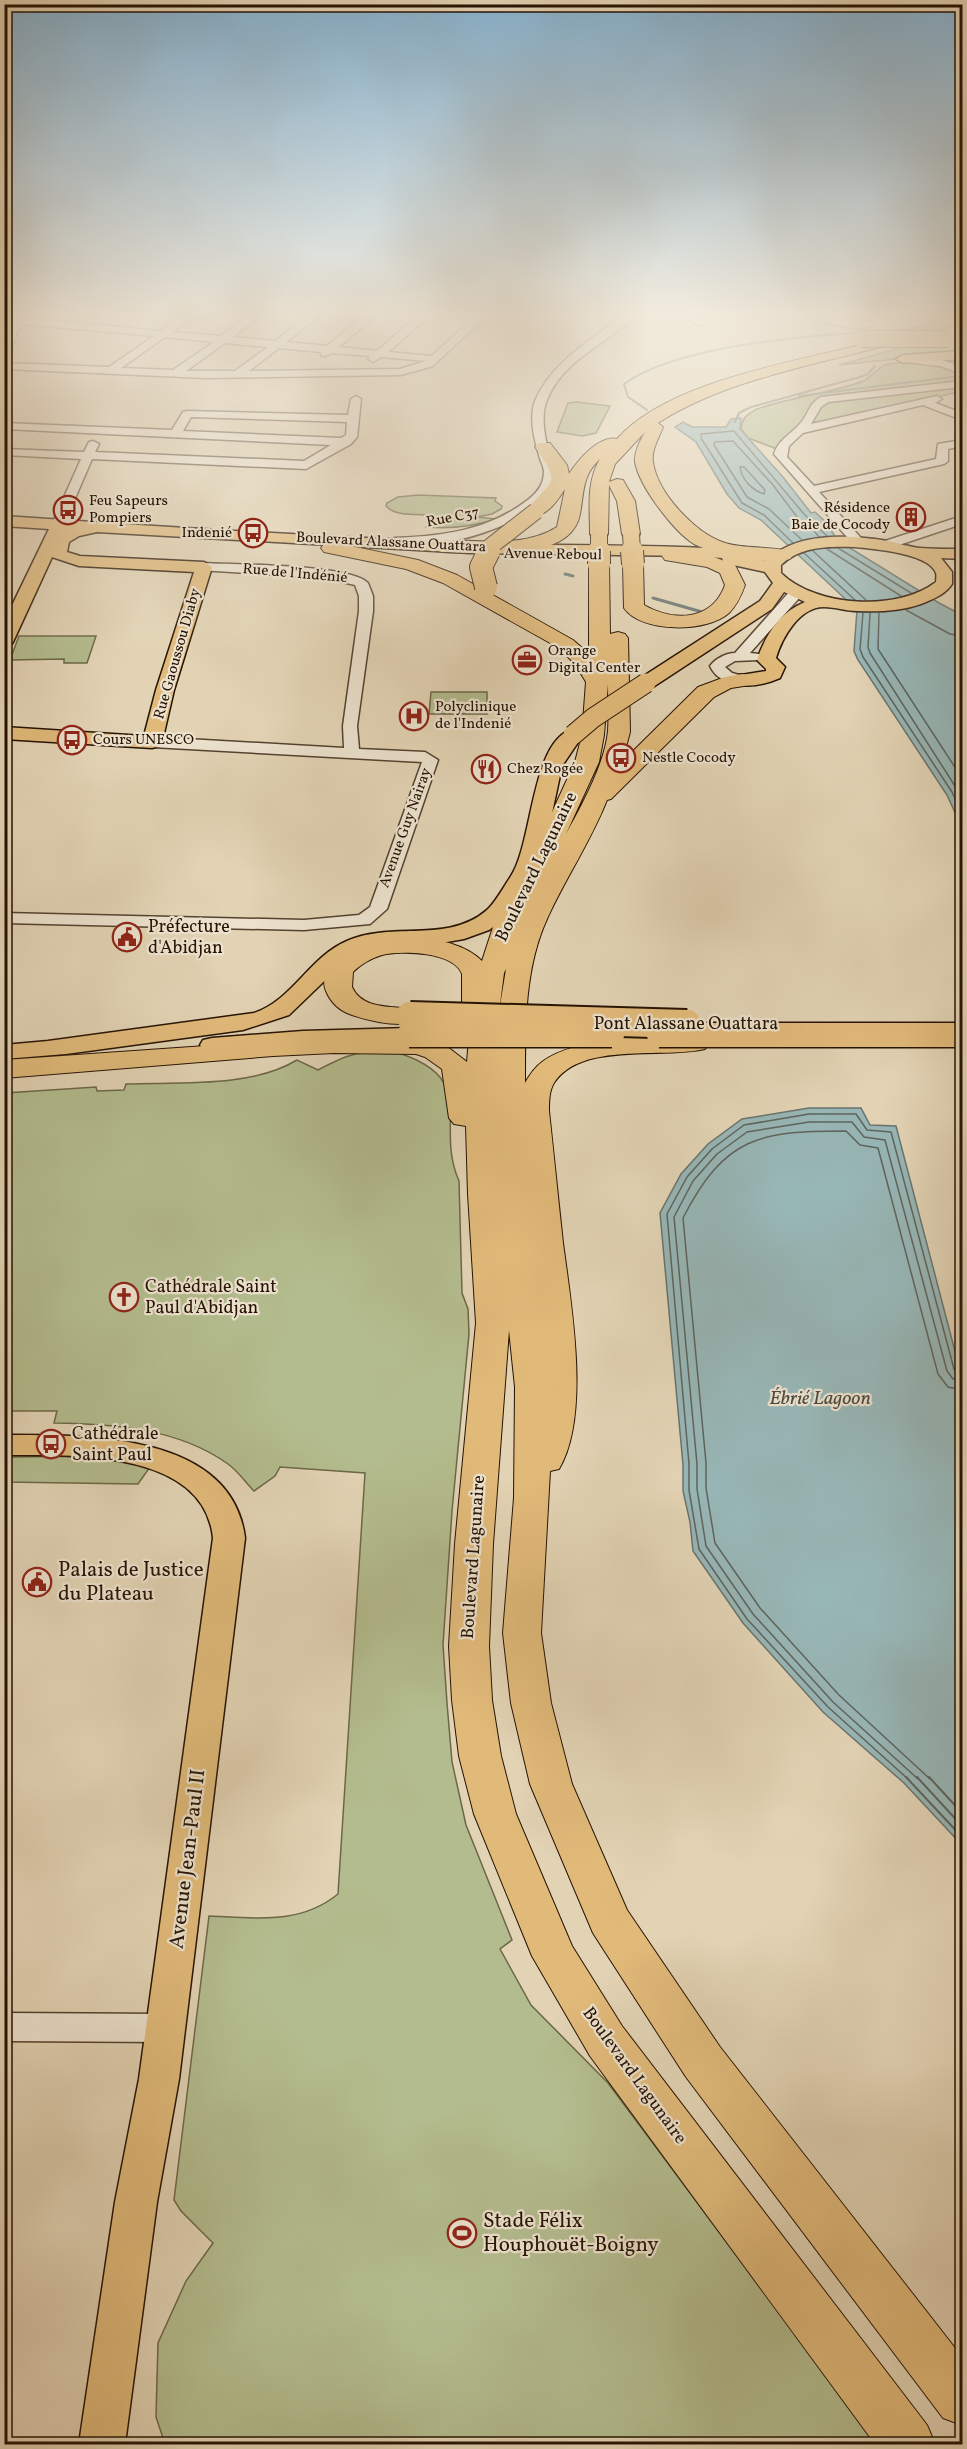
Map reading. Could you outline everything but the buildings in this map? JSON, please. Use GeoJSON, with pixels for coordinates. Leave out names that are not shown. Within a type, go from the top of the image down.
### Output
{"type":"FeatureCollection","features":[{"type":"Feature","properties":{"kind":"highway"},"geometry":{"type":"LineString","coordinates":[[442,546],[513,545],[558,535],[568,525],[579,473],[596,454],[638,427]]}},
{"type":"Feature","properties":{"kind":"highway"},"geometry":{"type":"LineString","coordinates":[[656,428],[628,455],[619,474],[615,534],[616,564],[634,608],[652,619],[667,622],[697,620],[719,611],[730,599],[735,585],[728,569],[711,562],[672,556]]}},
{"type":"Feature","properties":{"kind":"highway"},"geometry":{"type":"LineString","coordinates":[[656,428],[645,449],[646,471],[656,492],[694,534],[704,541],[783,568]]}},
{"type":"Feature","properties":{"kind":"highway"},"geometry":{"type":"LineString","coordinates":[[616,564],[615,534],[603,473],[613,453],[632,432]]}},
{"type":"Feature","properties":{"kind":"highway"},"geometry":{"type":"LineString","coordinates":[[544,447],[574,456],[596,454]]}},
{"type":"Feature","properties":{"kind":"highway"},"geometry":{"type":"LineString","coordinates":[[515,616],[492,597],[486,587],[481,567],[491,546],[552,496],[561,479],[558,462],[544,447]]}},
{"type":"Feature","properties":{"kind":"highway"},"geometry":{"type":"LineString","coordinates":[[331,548],[392,559],[433,571],[566,644],[583,660],[596,681]]}},
{"type":"Feature","properties":{"kind":"highway","name":"Boulevard Lagunaire"},"geometry":{"type":"LineString","coordinates":[[616,564],[600,633],[593,735],[587,762],[544,856],[508,921],[491,973],[482,1037],[480,1084],[483,1194],[493,1323],[474,1544],[469,1646],[472,1700],[480,1756],[495,1814],[554,1956],[606,2042],[908,2445]]}},
{"type":"Feature","properties":{"kind":"highway","name":"Boulevard Lagunaire"},"geometry":{"type":"LineString","coordinates":[[616,564],[619,732],[614,753],[594,804],[533,921],[521,956],[511,1027],[509,1177],[532,1387],[532,1498],[522,1634],[531,1702],[551,1784],[609,1920],[703,2062],[963,2399]]}},
{"type":"Feature","properties":{"kind":"highway"},"geometry":{"type":"LineString","coordinates":[[594,804],[706,692],[725,683],[742,680]]}},
{"type":"Feature","properties":{"kind":"highway"},"geometry":{"type":"LineString","coordinates":[[519,898],[526,870]]}},
{"type":"Feature","properties":{"kind":"highway"},"geometry":{"type":"LineString","coordinates":[[482,1037],[476,1008],[474,970],[469,963],[453,954],[430,947],[395,946],[376,949],[357,956],[341,970],[337,984],[340,993],[353,1005],[409,1025],[687,1024]]}},
{"type":"Feature","properties":{"kind":"highway"},"geometry":{"type":"LineString","coordinates":[[532,1498],[551,1444],[558,1377],[555,1308],[534,1111],[537,1086],[545,1074],[581,1054],[611,1047],[963,1035]]}},
{"type":"Feature","properties":{"kind":"highway"},"geometry":{"type":"LineString","coordinates":[[4,1069],[334,1045],[417,1046],[435,1051],[454,1064],[458,1073],[469,1148],[483,1194]]}},
{"type":"Feature","properties":{"kind":"main road","name":"Boulevard Alassane Ouattara"},"geometry":{"type":"LineString","coordinates":[[4,521],[190,534],[442,546],[704,551],[783,568]]}},
{"type":"Feature","properties":{"kind":"main road"},"geometry":{"type":"LineString","coordinates":[[4,642],[58,524]]}},
{"type":"Feature","properties":{"kind":"main road"},"geometry":{"type":"LineString","coordinates":[[39,568],[64,557],[62,540],[75,532],[112,528]]}},
{"type":"Feature","properties":{"kind":"main road","name":"Avenue Reboul"},"geometry":{"type":"LineString","coordinates":[[190,534],[331,548],[425,553],[725,558],[783,568]]}},
{"type":"Feature","properties":{"kind":"main road"},"geometry":{"type":"LineString","coordinates":[[50,1048],[243,1023],[262,1018],[291,1002],[328,963],[357,945],[400,937],[444,936],[478,927],[498,912],[526,870],[539,828],[549,769],[555,755],[593,718],[766,605],[783,568],[811,545],[851,542],[886,545],[917,553],[962,554]]}},
{"type":"Feature","properties":{"kind":"main road"},"geometry":{"type":"LineString","coordinates":[[742,680],[761,679],[774,674],[776,667],[766,660],[773,640],[785,622],[801,609],[832,602],[889,605],[911,602],[932,594],[954,575],[917,553]]}},
{"type":"Feature","properties":{"kind":"main road","name":"Rue de l'Indénié"},"geometry":{"type":"LineString","coordinates":[[64,557],[204,567]]}},
{"type":"Feature","properties":{"kind":"main road","name":"Rue Gaoussou Diaby"},"geometry":{"type":"LineString","coordinates":[[152,742],[165,690],[204,567]]}},
{"type":"Feature","properties":{"kind":"main road"},"geometry":{"type":"LineString","coordinates":[[783,568],[832,602]]}},
{"type":"Feature","properties":{"kind":"main road","name":"Avenue Guy Nairay"},"geometry":{"type":"LineString","coordinates":[[6,733],[152,742]]}},
{"type":"Feature","properties":{"kind":"main road","name":"Pont Alassane Ouattara"},"geometry":{"type":"LineString","coordinates":[[687,1024],[963,1023]]}},
{"type":"Feature","properties":{"kind":"main road"},"geometry":{"type":"LineString","coordinates":[[4,1052],[301,1029],[409,1025]]}},
{"type":"Feature","properties":{"kind":"main road"},"geometry":{"type":"LineString","coordinates":[[4,1061],[303,1038],[409,1025]]}},
{"type":"Feature","properties":{"kind":"main road","name":"Pont Alassane Ouattara"},"geometry":{"type":"LineString","coordinates":[[409,1025],[963,1035]]}},
{"type":"Feature","properties":{"kind":"main road","name":"Avenue Jean-Paul II"},"geometry":{"type":"LineString","coordinates":[[4,1445],[102,1447],[172,1465],[195,1479],[218,1503],[226,1516],[229,1538],[159,2079],[136,2202],[102,2445]]}},
{"type":"Feature","properties":{"kind":"street"},"geometry":{"type":"LineString","coordinates":[[35,427],[347,442]]}},
{"type":"Feature","properties":{"kind":"street"},"geometry":{"type":"LineString","coordinates":[[177,434],[180,427]]}},
{"type":"Feature","properties":{"kind":"street"},"geometry":{"type":"LineString","coordinates":[[4,452],[304,465],[347,442],[354,427]]}},
{"type":"Feature","properties":{"kind":"street"},"geometry":{"type":"LineString","coordinates":[[539,427],[544,447]]}},
{"type":"Feature","properties":{"kind":"street"},"geometry":{"type":"LineString","coordinates":[[802,427],[782,445],[780,453],[851,542]]}},
{"type":"Feature","properties":{"kind":"street"},"geometry":{"type":"LineString","coordinates":[[800,430],[812,427]]}},
{"type":"Feature","properties":{"kind":"street"},"geometry":{"type":"LineString","coordinates":[[58,524],[100,430]]}},
{"type":"Feature","properties":{"kind":"street"},"geometry":{"type":"LineString","coordinates":[[811,489],[940,462],[942,447],[963,443]]}},
{"type":"Feature","properties":{"kind":"street","name":"Rue C37"},"geometry":{"type":"LineString","coordinates":[[382,543],[454,538],[490,528],[508,519],[547,488],[550,469],[544,456],[544,447]]}},
{"type":"Feature","properties":{"kind":"street"},"geometry":{"type":"LineString","coordinates":[[886,545],[963,520]]}},
{"type":"Feature","properties":{"kind":"street","name":"Rue de l'Indénié"},"geometry":{"type":"LineString","coordinates":[[204,567],[333,575],[361,583],[366,596],[366,611],[350,726],[352,752]]}},
{"type":"Feature","properties":{"kind":"street"},"geometry":{"type":"LineString","coordinates":[[740,656],[783,568]]}},
{"type":"Feature","properties":{"kind":"street"},"geometry":{"type":"LineString","coordinates":[[742,680],[725,676],[720,673],[717,666],[725,659],[740,656],[766,660]]}},
{"type":"Feature","properties":{"kind":"street","name":"Avenue Guy Nairay"},"geometry":{"type":"LineString","coordinates":[[4,918],[303,925],[364,920],[378,909],[430,760],[425,757],[352,752],[152,742]]}},
{"type":"Feature","properties":{"kind":"street"},"geometry":{"type":"LineString","coordinates":[[4,2027],[166,2028]]}},
{"type":"Feature","properties":{"kind":"green space"},"geometry":{"type":"Polygon","coordinates":[[[559,427],[599,427],[596,433],[582,436],[557,432],[559,427]]]}},
{"type":"Feature","properties":{"kind":"green space"},"geometry":{"type":"Polygon","coordinates":[[[812,427],[805,429],[782,451],[748,438],[741,429],[812,427]]]}},
{"type":"Feature","properties":{"kind":"green space"},"geometry":{"type":"Polygon","coordinates":[[[418,495],[496,498],[495,501],[502,506],[492,514],[477,517],[496,519],[470,526],[444,528],[426,527],[431,515],[395,512],[386,506],[398,497],[418,495]]]}},
{"type":"Feature","properties":{"kind":"green space"},"geometry":{"type":"Polygon","coordinates":[[[19,636],[96,636],[87,663],[64,663],[64,659],[10,660],[19,636]]]}},
{"type":"Feature","properties":{"kind":"green space"},"geometry":{"type":"Polygon","coordinates":[[[431,692],[487,692],[487,714],[429,714],[431,692]]]}},
{"type":"Feature","properties":{"kind":"green space"},"geometry":{"type":"Polygon","coordinates":[[[392,1051],[420,1062],[437,1074],[446,1088],[450,1104],[452,1160],[459,1181],[462,1293],[468,1309],[469,1334],[452,1511],[443,1645],[452,1762],[466,1825],[512,1940],[500,1949],[531,2005],[608,2083],[877,2444],[165,2444],[156,2417],[158,2343],[186,2281],[213,2243],[181,2211],[174,2200],[209,1916],[260,1918],[293,1915],[323,1904],[338,1894],[365,1473],[280,1467],[275,1476],[254,1491],[228,1464],[209,1452],[167,1435],[122,1427],[54,1423],[57,1411],[5,1411],[5,1093],[96,1087],[97,1091],[124,1090],[126,1084],[214,1082],[258,1075],[279,1069],[297,1060],[318,1070],[354,1055],[392,1051]]]}},
{"type":"Feature","properties":{"kind":"green space"},"geometry":{"type":"Polygon","coordinates":[[[5,1457],[96,1458],[150,1467],[138,1484],[5,1482],[5,1457]]]}},
{"type":"Feature","properties":{"kind":"water"},"geometry":{"type":"Polygon","coordinates":[[[675,427],[740,427],[811,513],[815,512],[827,523],[837,540],[962,615],[962,828],[947,795],[858,660],[854,651],[857,610],[761,520],[739,508],[727,494],[696,442],[675,427]]]}},
{"type":"Feature","properties":{"kind":"water","name":"Ébrié Lagoon"},"geometry":{"type":"Polygon","coordinates":[[[809,1108],[861,1108],[870,1125],[896,1126],[962,1378],[962,1845],[904,1783],[823,1712],[743,1623],[693,1551],[690,1522],[683,1491],[683,1465],[660,1213],[681,1174],[708,1144],[742,1119],[809,1108]]]}},
{"type":"Feature","properties":{"kind":"waterway"},"geometry":{"type":"LineString","coordinates":[[565,574],[573,576]]}},
{"type":"Feature","properties":{"kind":"waterway"},"geometry":{"type":"LineString","coordinates":[[653,598],[702,612]]}},
{"type":"Feature","properties":{"kind":"place","name":"Feu Sapeurs Pompiers"},"geometry":{"type":"Point","coordinates":[68,510]}},
{"type":"Feature","properties":{"kind":"place","name":"Résidence Baie de Cocody"},"geometry":{"type":"Point","coordinates":[911,517]}},
{"type":"Feature","properties":{"kind":"place","name":"Indenié"},"geometry":{"type":"Point","coordinates":[253,533]}},
{"type":"Feature","properties":{"kind":"place","name":"Orange Digital Center"},"geometry":{"type":"Point","coordinates":[527,660]}},
{"type":"Feature","properties":{"kind":"place","name":"Polyclinique de l'Indenié"},"geometry":{"type":"Point","coordinates":[414,716]}},
{"type":"Feature","properties":{"kind":"place","name":"Cours UNESCO"},"geometry":{"type":"Point","coordinates":[72,740]}},
{"type":"Feature","properties":{"kind":"place","name":"Nestle Cocody"},"geometry":{"type":"Point","coordinates":[621,758]}},
{"type":"Feature","properties":{"kind":"place","name":"Chez Rogée"},"geometry":{"type":"Point","coordinates":[486,769]}},
{"type":"Feature","properties":{"kind":"place","name":"Préfecture d'Abidjan"},"geometry":{"type":"Point","coordinates":[127,937]}},
{"type":"Feature","properties":{"kind":"place","name":"Cathédrale Saint Paul d'Abidjan"},"geometry":{"type":"Point","coordinates":[124,1297]}},
{"type":"Feature","properties":{"kind":"place","name":"Cathédrale Saint Paul"},"geometry":{"type":"Point","coordinates":[51,1444]}},
{"type":"Feature","properties":{"kind":"place","name":"Palais de Justice du Plateau"},"geometry":{"type":"Point","coordinates":[37,1582]}},
{"type":"Feature","properties":{"kind":"place","name":"Stade Félix Houphouët-Boigny"},"geometry":{"type":"Point","coordinates":[462,2233]}}]}
